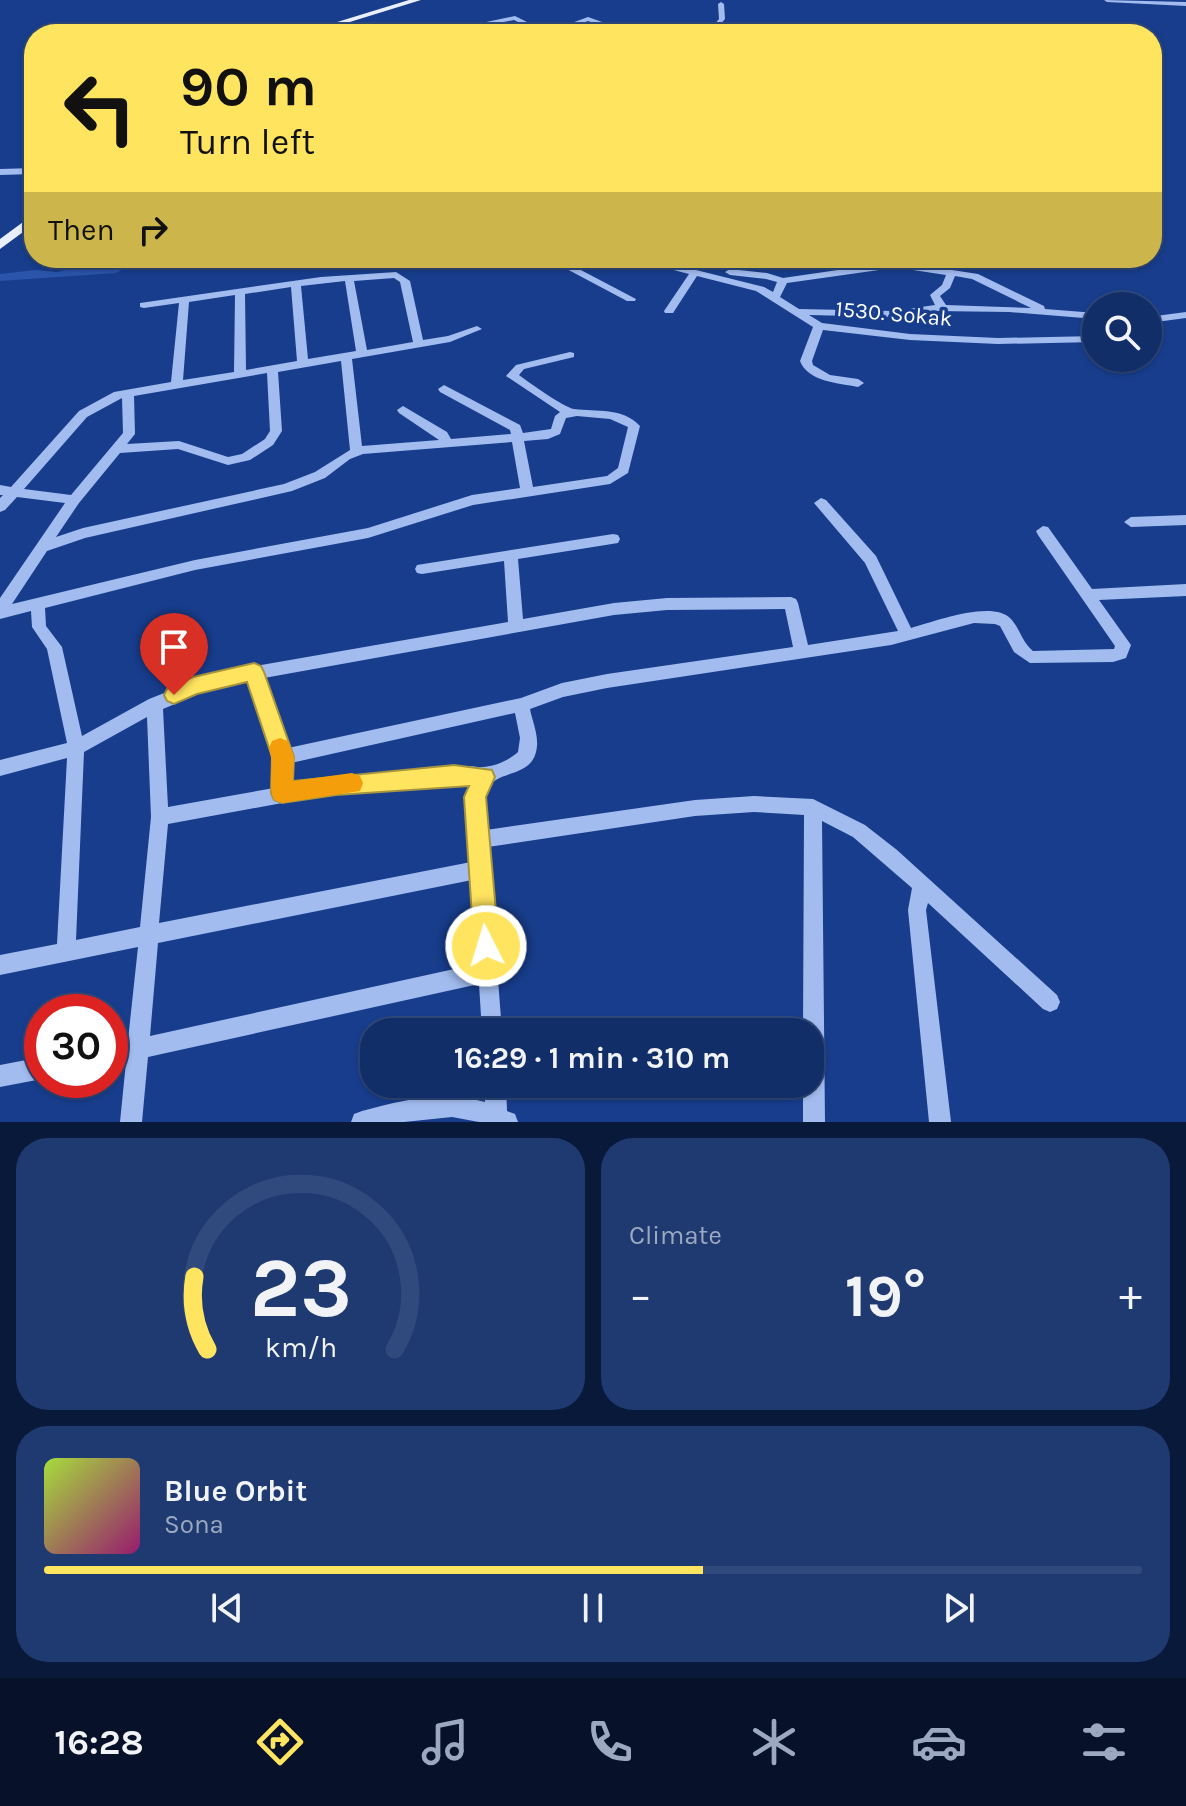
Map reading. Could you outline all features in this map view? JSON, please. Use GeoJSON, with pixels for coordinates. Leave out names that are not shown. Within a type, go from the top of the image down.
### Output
{"type":"FeatureCollection","features":[{"type":"Feature","properties":{"kind":"main road"},"geometry":{"type":"LineString","coordinates":[[336,24],[417,0]]}},
{"type":"Feature","properties":{"kind":"main road"},"geometry":{"type":"LineString","coordinates":[[0,245],[24,226]]}},
{"type":"Feature","properties":{"kind":"street"},"geometry":{"type":"LineString","coordinates":[[1107,0],[1186,4]]}},
{"type":"Feature","properties":{"kind":"street"},"geometry":{"type":"LineString","coordinates":[[718,24],[722,19],[721,4]]}},
{"type":"Feature","properties":{"kind":"street"},"geometry":{"type":"LineString","coordinates":[[484,24],[515,18],[527,24]]}},
{"type":"Feature","properties":{"kind":"street"},"geometry":{"type":"LineString","coordinates":[[575,24],[588,19],[603,24]]}},
{"type":"Feature","properties":{"kind":"street"},"geometry":{"type":"LineString","coordinates":[[0,172],[24,171]]}},
{"type":"Feature","properties":{"kind":"street"},"geometry":{"type":"LineString","coordinates":[[571,268],[631,299]]}},
{"type":"Feature","properties":{"kind":"street","name":"1530. Sokak"},"geometry":{"type":"LineString","coordinates":[[678,268],[729,276],[776,296],[819,326],[910,337],[1012,341],[1082,339]]}},
{"type":"Feature","properties":{"kind":"street"},"geometry":{"type":"LineString","coordinates":[[731,268],[729,276],[767,276],[783,281],[872,268]]}},
{"type":"Feature","properties":{"kind":"street"},"geometry":{"type":"LineString","coordinates":[[912,268],[974,276],[1044,310]]}},
{"type":"Feature","properties":{"kind":"street"},"geometry":{"type":"LineString","coordinates":[[669,311],[695,272]]}},
{"type":"Feature","properties":{"kind":"street"},"geometry":{"type":"LineString","coordinates":[[942,308],[935,295],[946,286],[951,274]]}},
{"type":"Feature","properties":{"kind":"street"},"geometry":{"type":"LineString","coordinates":[[144,305],[296,284],[393,275],[403,278],[419,345]]}},
{"type":"Feature","properties":{"kind":"street"},"geometry":{"type":"LineString","coordinates":[[349,278],[362,353]]}},
{"type":"Feature","properties":{"kind":"street"},"geometry":{"type":"LineString","coordinates":[[776,296],[783,281]]}},
{"type":"Feature","properties":{"kind":"street"},"geometry":{"type":"LineString","coordinates":[[296,284],[303,362]]}},
{"type":"Feature","properties":{"kind":"street"},"geometry":{"type":"LineString","coordinates":[[240,292],[240,376]]}},
{"type":"Feature","properties":{"kind":"street"},"geometry":{"type":"LineString","coordinates":[[177,385],[184,300]]}},
{"type":"Feature","properties":{"kind":"street"},"geometry":{"type":"LineString","coordinates":[[800,312],[893,314],[942,308],[1044,310],[1082,314]]}},
{"type":"Feature","properties":{"kind":"street"},"geometry":{"type":"LineString","coordinates":[[1162,318],[1186,315]]}},
{"type":"Feature","properties":{"kind":"street"},"geometry":{"type":"LineString","coordinates":[[819,326],[806,361],[808,367],[827,378],[858,383]]}},
{"type":"Feature","properties":{"kind":"street"},"geometry":{"type":"LineString","coordinates":[[0,507],[6,491],[83,414],[105,400],[128,392],[419,345],[460,337],[477,329]]}},
{"type":"Feature","properties":{"kind":"street"},"geometry":{"type":"LineString","coordinates":[[0,611],[195,565],[355,536],[436,510],[527,491],[610,480],[624,470],[635,429],[631,422],[622,417],[568,412],[512,376],[520,367],[570,355]]}},
{"type":"Feature","properties":{"kind":"street"},"geometry":{"type":"LineString","coordinates":[[346,356],[356,451]]}},
{"type":"Feature","properties":{"kind":"street"},"geometry":{"type":"LineString","coordinates":[[118,449],[179,445],[228,461],[246,457],[269,442],[276,431],[272,369]]}},
{"type":"Feature","properties":{"kind":"street"},"geometry":{"type":"LineString","coordinates":[[444,389],[514,426],[527,491]]}},
{"type":"Feature","properties":{"kind":"street"},"geometry":{"type":"LineString","coordinates":[[0,611],[74,500],[129,434],[128,392]]}},
{"type":"Feature","properties":{"kind":"street"},"geometry":{"type":"LineString","coordinates":[[403,410],[444,437],[447,443]]}},
{"type":"Feature","properties":{"kind":"street"},"geometry":{"type":"LineString","coordinates":[[43,547],[98,530],[287,488],[320,475],[356,451],[551,434],[557,429],[561,416],[568,412]]}},
{"type":"Feature","properties":{"kind":"street"},"geometry":{"type":"LineString","coordinates":[[6,491],[74,500]]}},
{"type":"Feature","properties":{"kind":"street"},"geometry":{"type":"LineString","coordinates":[[821,503],[871,560],[907,635]]}},
{"type":"Feature","properties":{"kind":"street"},"geometry":{"type":"LineString","coordinates":[[1131,522],[1186,520]]}},
{"type":"Feature","properties":{"kind":"street"},"geometry":{"type":"LineString","coordinates":[[283,757],[521,705],[562,690],[907,635],[974,617],[992,617],[1008,625],[1019,648],[1030,657],[1118,656],[1123,651],[1123,645],[1043,531]]}},
{"type":"Feature","properties":{"kind":"street"},"geometry":{"type":"LineString","coordinates":[[422,569],[613,539]]}},
{"type":"Feature","properties":{"kind":"street"},"geometry":{"type":"LineString","coordinates":[[511,555],[516,626]]}},
{"type":"Feature","properties":{"kind":"street"},"geometry":{"type":"LineString","coordinates":[[1087,595],[1186,590]]}},
{"type":"Feature","properties":{"kind":"street"},"geometry":{"type":"LineString","coordinates":[[0,768],[76,748],[193,686],[254,672],[649,605],[791,603],[802,651]]}},
{"type":"Feature","properties":{"kind":"street"},"geometry":{"type":"LineString","coordinates":[[38,604],[39,627],[54,647],[76,748],[66,952]]}},
{"type":"Feature","properties":{"kind":"street"},"geometry":{"type":"LineString","coordinates":[[254,672],[283,757],[282,793]]}},
{"type":"Feature","properties":{"kind":"street"},"geometry":{"type":"LineString","coordinates":[[131,1122],[160,817],[155,704]]}},
{"type":"Feature","properties":{"kind":"street"},"geometry":{"type":"LineString","coordinates":[[491,1018],[475,797],[484,777],[496,769],[517,764],[527,753],[521,705]]}},
{"type":"Feature","properties":{"kind":"street"},"geometry":{"type":"LineString","coordinates":[[160,817],[336,785],[454,775],[484,777]]}},
{"type":"Feature","properties":{"kind":"street"},"geometry":{"type":"LineString","coordinates":[[478,840],[695,808],[754,804],[813,807],[859,831],[1050,1002]]}},
{"type":"Feature","properties":{"kind":"street"},"geometry":{"type":"LineString","coordinates":[[813,807],[814,1122]]}},
{"type":"Feature","properties":{"kind":"street"},"geometry":{"type":"LineString","coordinates":[[0,965],[480,869]]}},
{"type":"Feature","properties":{"kind":"street"},"geometry":{"type":"LineString","coordinates":[[922,885],[917,910],[940,1122]]}},
{"type":"Feature","properties":{"kind":"street"},"geometry":{"type":"LineString","coordinates":[[128,1052],[488,972]]}},
{"type":"Feature","properties":{"kind":"street"},"geometry":{"type":"LineString","coordinates":[[0,1076],[24,1071]]}},
{"type":"Feature","properties":{"kind":"street"},"geometry":{"type":"LineString","coordinates":[[498,1098],[502,1119]]}},
{"type":"Feature","properties":{"kind":"street"},"geometry":{"type":"LineString","coordinates":[[362,1122],[419,1106],[441,1105],[476,1108],[502,1119]]}},
{"type":"Feature","properties":{"kind":"shaded area"},"geometry":{"type":"Polygon","coordinates":[[[75,268],[125,268],[116,273],[0,281],[0,274],[35,270],[57,272],[75,268]]]}},
{"type":"Feature","properties":{"kind":"slow traffic"},"geometry":{"type":"LineString","coordinates":[[280,748],[283,757],[282,793],[352,783]]}},
{"type":"Feature","properties":{"kind":"route"},"geometry":{"type":"LineString","coordinates":[[174,695],[193,686],[254,672],[283,757],[282,793],[454,775],[484,777],[475,797],[486,946]]}}]}
